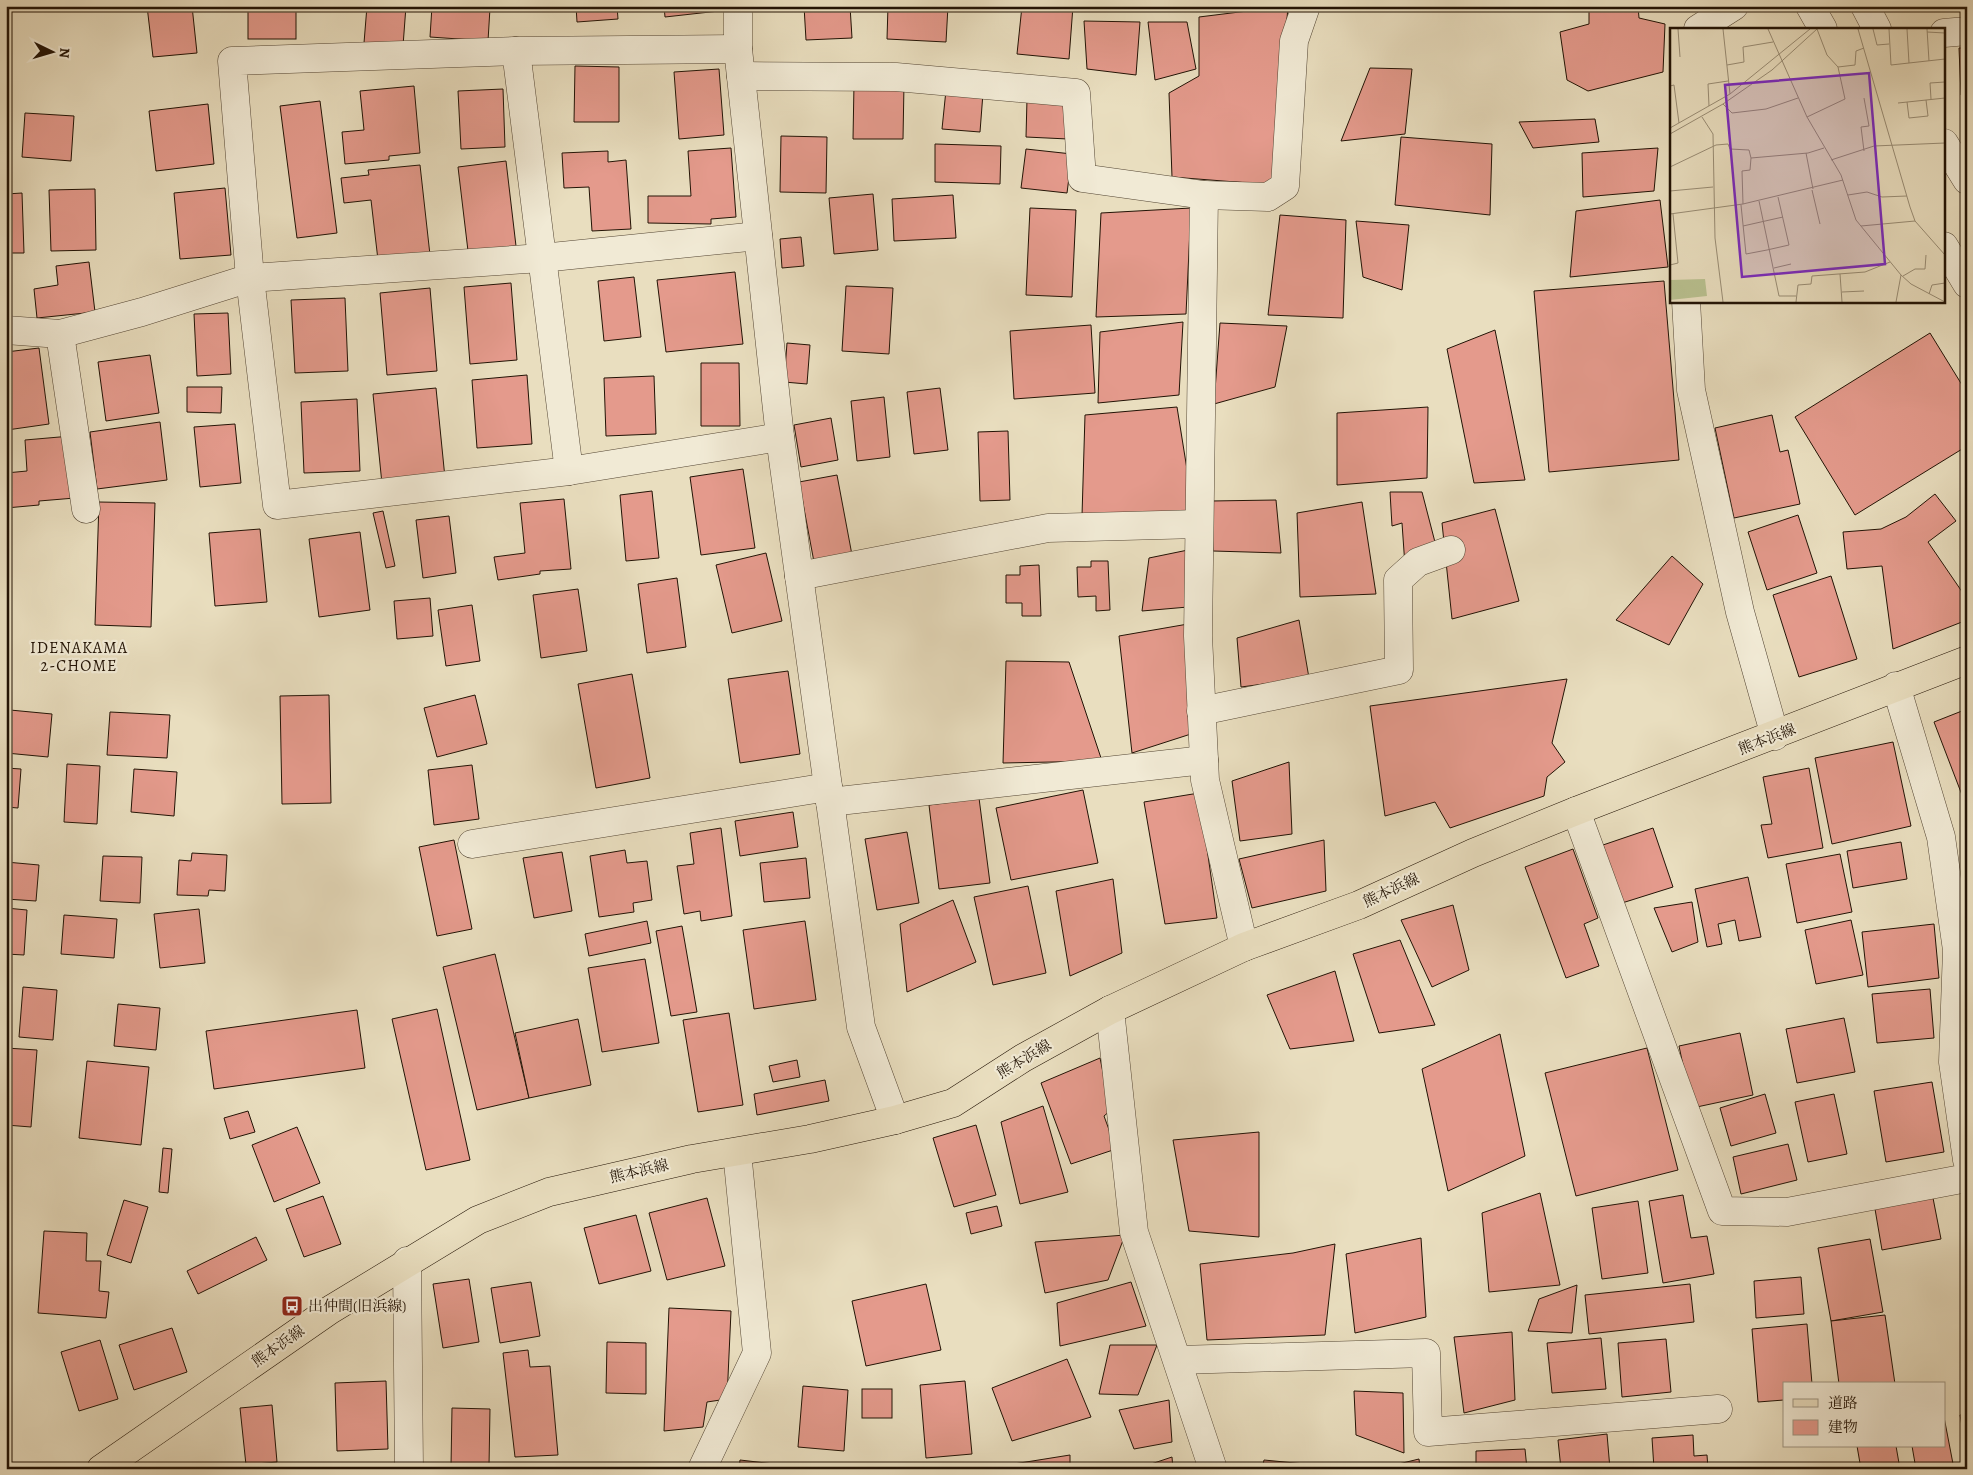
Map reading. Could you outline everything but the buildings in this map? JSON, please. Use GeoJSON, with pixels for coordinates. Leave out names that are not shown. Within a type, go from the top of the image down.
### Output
{"type":"FeatureCollection","features":[{"type":"Feature","properties":{"kind":"main road","name":"熊本浜線"},"geometry":{"type":"LineString","coordinates":[[101,1469],[330,1310],[478,1220],[550,1192],[736,1152],[810,1140],[895,1120],[953,1103],[1023,1058],[1110,1010],[1244,947],[1359,905],[1472,853],[1576,811],[1775,736],[1896,686],[1967,660]]}},
{"type":"Feature","properties":{"kind":"street"},"geometry":{"type":"LineString","coordinates":[[738,6],[738,49],[780,437],[861,1027],[895,1120]]}},
{"type":"Feature","properties":{"kind":"street"},"geometry":{"type":"LineString","coordinates":[[741,76],[896,77],[1076,93],[1082,178],[1204,196],[1268,197],[1285,186],[1294,41],[1306,6]]}},
{"type":"Feature","properties":{"kind":"street"},"geometry":{"type":"LineString","coordinates":[[1700,28],[1734,6]]}},
{"type":"Feature","properties":{"kind":"street"},"geometry":{"type":"LineString","coordinates":[[1810,6],[1822,28]]}},
{"type":"Feature","properties":{"kind":"street"},"geometry":{"type":"LineString","coordinates":[[1865,6],[1876,28]]}},
{"type":"Feature","properties":{"kind":"street"},"geometry":{"type":"LineString","coordinates":[[1946,33],[1967,31]]}},
{"type":"Feature","properties":{"kind":"street"},"geometry":{"type":"LineString","coordinates":[[738,49],[516,51],[232,61],[250,278],[278,505],[569,471],[780,437]]}},
{"type":"Feature","properties":{"kind":"street"},"geometry":{"type":"LineString","coordinates":[[516,51],[569,471]]}},
{"type":"Feature","properties":{"kind":"street"},"geometry":{"type":"LineString","coordinates":[[1946,146],[1967,180]]}},
{"type":"Feature","properties":{"kind":"street"},"geometry":{"type":"LineString","coordinates":[[1204,196],[1198,636],[1201,710],[1205,780],[1244,947]]}},
{"type":"Feature","properties":{"kind":"street"},"geometry":{"type":"LineString","coordinates":[[6,330],[60,334],[142,312],[250,278],[542,258],[758,236]]}},
{"type":"Feature","properties":{"kind":"street"},"geometry":{"type":"LineString","coordinates":[[1946,249],[1967,284]]}},
{"type":"Feature","properties":{"kind":"street"},"geometry":{"type":"LineString","coordinates":[[1686,302],[1691,390],[1740,612],[1775,736]]}},
{"type":"Feature","properties":{"kind":"street"},"geometry":{"type":"LineString","coordinates":[[60,334],[86,509]]}},
{"type":"Feature","properties":{"kind":"street"},"geometry":{"type":"LineString","coordinates":[[799,576],[1048,528],[1200,524]]}},
{"type":"Feature","properties":{"kind":"street"},"geometry":{"type":"LineString","coordinates":[[1201,710],[1399,670],[1398,580],[1418,562],[1451,550]]}},
{"type":"Feature","properties":{"kind":"street"},"geometry":{"type":"LineString","coordinates":[[1896,686],[1941,837],[1957,950],[1953,1062],[1967,1160]]}},
{"type":"Feature","properties":{"kind":"street"},"geometry":{"type":"LineString","coordinates":[[472,844],[829,795],[1204,760]]}},
{"type":"Feature","properties":{"kind":"street"},"geometry":{"type":"LineString","coordinates":[[1576,811],[1722,1211],[1787,1212],[1967,1178]]}},
{"type":"Feature","properties":{"kind":"street"},"geometry":{"type":"LineString","coordinates":[[1110,1010],[1134,1232],[1213,1469]]}},
{"type":"Feature","properties":{"kind":"street"},"geometry":{"type":"LineString","coordinates":[[702,1469],[757,1353],[736,1152]]}},
{"type":"Feature","properties":{"kind":"street"},"geometry":{"type":"LineString","coordinates":[[407,1262],[410,1469]]}},
{"type":"Feature","properties":{"kind":"street"},"geometry":{"type":"LineString","coordinates":[[1178,1360],[1426,1353],[1428,1432],[1718,1408]]}},
{"type":"Feature","properties":{"kind":"place","name":"出仲間(旧浜線)"},"geometry":{"type":"Point","coordinates":[292,1306]}},
{"type":"Feature","properties":{"kind":"district","name":"IDENAKAMA 2-CHOME"},"geometry":{"type":"Point","coordinates":[79,657]}}]}
